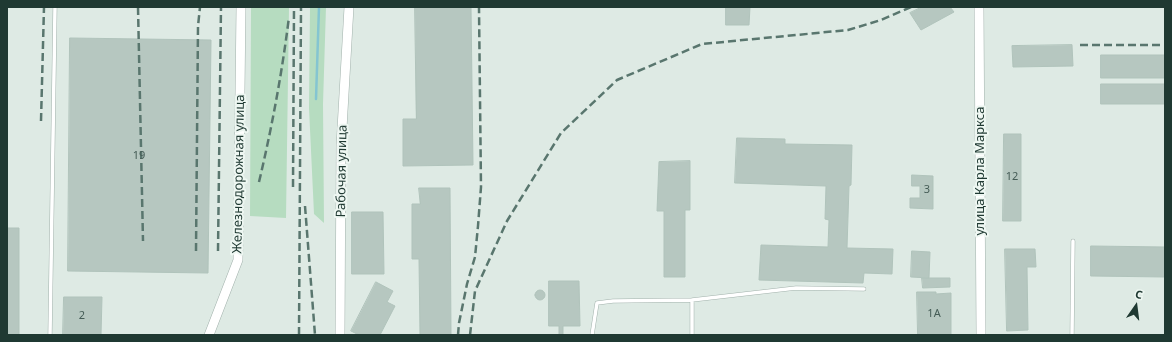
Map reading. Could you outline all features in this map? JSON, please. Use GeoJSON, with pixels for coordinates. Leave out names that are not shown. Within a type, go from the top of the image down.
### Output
{"type":"FeatureCollection","features":[{"type":"Feature","properties":{"kind":"street","name":"Железнодорожная улица"},"geometry":{"type":"LineString","coordinates":[[209,335],[238,260],[240,7]]}},
{"type":"Feature","properties":{"kind":"street","name":"Рабочая улица"},"geometry":{"type":"LineString","coordinates":[[340,335],[341,146],[348,7]]}},
{"type":"Feature","properties":{"kind":"street","name":"улица Карла Маркса"},"geometry":{"type":"LineString","coordinates":[[979,7],[981,335]]}},
{"type":"Feature","properties":{"kind":"lane"},"geometry":{"type":"LineString","coordinates":[[50,335],[55,7]]}},
{"type":"Feature","properties":{"kind":"lane"},"geometry":{"type":"LineString","coordinates":[[1072,241],[1072,335]]}},
{"type":"Feature","properties":{"kind":"lane"},"geometry":{"type":"LineString","coordinates":[[592,335],[597,303],[613,301],[692,300],[796,288],[864,289]]}},
{"type":"Feature","properties":{"kind":"lane"},"geometry":{"type":"LineString","coordinates":[[692,300],[692,335]]}},
{"type":"Feature","properties":{"kind":"green space"},"geometry":{"type":"Polygon","coordinates":[[[251,7],[289,7],[286,218],[250,216],[251,7]]]}},
{"type":"Feature","properties":{"kind":"green space"},"geometry":{"type":"Polygon","coordinates":[[[310,7],[326,7],[323,104],[324,223],[314,214],[309,108],[310,7]]]}},
{"type":"Feature","properties":{"kind":"building"},"geometry":{"type":"Polygon","coordinates":[[[415,7],[471,7],[473,165],[403,166],[403,119],[416,119],[415,7]]]}},
{"type":"Feature","properties":{"kind":"building"},"geometry":{"type":"Polygon","coordinates":[[[726,7],[750,7],[749,25],[726,25],[726,7]]]}},
{"type":"Feature","properties":{"kind":"building"},"geometry":{"type":"Polygon","coordinates":[[[922,7],[950,7],[954,12],[921,30],[910,13],[922,7]]]}},
{"type":"Feature","properties":{"kind":"building"},"geometry":{"type":"Polygon","coordinates":[[[70,38],[211,40],[208,273],[68,271],[70,38]]]}},
{"type":"Feature","properties":{"kind":"building"},"geometry":{"type":"Polygon","coordinates":[[[1072,45],[1073,66],[1013,67],[1012,46],[1072,45]]]}},
{"type":"Feature","properties":{"kind":"building"},"geometry":{"type":"Polygon","coordinates":[[[1101,55],[1165,55],[1165,78],[1101,78],[1101,55]]]}},
{"type":"Feature","properties":{"kind":"building"},"geometry":{"type":"Polygon","coordinates":[[[1101,84],[1165,84],[1165,104],[1101,104],[1101,84]]]}},
{"type":"Feature","properties":{"kind":"building"},"geometry":{"type":"Polygon","coordinates":[[[1004,134],[1021,134],[1021,221],[1003,221],[1004,134]]]}},
{"type":"Feature","properties":{"kind":"building"},"geometry":{"type":"Polygon","coordinates":[[[737,138],[785,139],[785,144],[852,145],[847,248],[893,249],[892,274],[864,273],[863,283],[759,280],[761,245],[828,247],[829,220],[825,219],[826,186],[735,183],[737,138]]]}},
{"type":"Feature","properties":{"kind":"building"},"geometry":{"type":"Polygon","coordinates":[[[690,161],[690,210],[685,210],[685,277],[664,277],[664,211],[657,211],[659,162],[690,161]]]}},
{"type":"Feature","properties":{"kind":"building"},"geometry":{"type":"Polygon","coordinates":[[[912,175],[933,176],[933,209],[910,208],[910,198],[920,198],[920,186],[912,186],[912,175]]]}},
{"type":"Feature","properties":{"kind":"building"},"geometry":{"type":"Polygon","coordinates":[[[419,188],[450,188],[451,335],[420,335],[419,259],[412,259],[412,204],[420,204],[419,188]]]}},
{"type":"Feature","properties":{"kind":"building"},"geometry":{"type":"Polygon","coordinates":[[[352,212],[383,212],[384,274],[352,274],[352,212]]]}},
{"type":"Feature","properties":{"kind":"building"},"geometry":{"type":"Polygon","coordinates":[[[7,228],[19,228],[19,335],[7,335],[7,228]]]}},
{"type":"Feature","properties":{"kind":"building"},"geometry":{"type":"Polygon","coordinates":[[[1091,246],[1165,247],[1165,277],[1091,276],[1091,246]]]}},
{"type":"Feature","properties":{"kind":"building"},"geometry":{"type":"Polygon","coordinates":[[[1005,249],[1035,249],[1036,267],[1027,267],[1028,330],[1007,331],[1005,249]]]}},
{"type":"Feature","properties":{"kind":"building"},"geometry":{"type":"Polygon","coordinates":[[[912,251],[930,252],[929,278],[911,277],[912,251]]]}},
{"type":"Feature","properties":{"kind":"building"},"geometry":{"type":"Polygon","coordinates":[[[922,278],[950,278],[950,287],[923,288],[922,278]]]}},
{"type":"Feature","properties":{"kind":"building"},"geometry":{"type":"Polygon","coordinates":[[[549,281],[579,281],[580,326],[563,326],[563,335],[559,335],[559,326],[549,326],[549,281]]]}},
{"type":"Feature","properties":{"kind":"building"},"geometry":{"type":"Polygon","coordinates":[[[376,282],[393,291],[387,302],[395,306],[380,335],[359,335],[351,331],[376,282]]]}},
{"type":"Feature","properties":{"kind":"building"},"geometry":{"type":"Polygon","coordinates":[[[540,290],[545,295],[540,300],[535,295],[540,290]]]}},
{"type":"Feature","properties":{"kind":"building"},"geometry":{"type":"Polygon","coordinates":[[[917,292],[936,292],[936,294],[951,293],[951,335],[918,335],[917,292]]]}},
{"type":"Feature","properties":{"kind":"building"},"geometry":{"type":"Polygon","coordinates":[[[64,297],[102,297],[101,335],[63,335],[64,297]]]}},
{"type":"Feature","properties":{"kind":"waterway"},"geometry":{"type":"LineString","coordinates":[[316,99],[319,7]]}},
{"type":"Feature","properties":{"kind":"railway"},"geometry":{"type":"LineString","coordinates":[[41,121],[44,7]]}},
{"type":"Feature","properties":{"kind":"railway"},"geometry":{"type":"LineString","coordinates":[[138,7],[143,241]]}},
{"type":"Feature","properties":{"kind":"railway"},"geometry":{"type":"LineString","coordinates":[[196,251],[198,26],[200,7]]}},
{"type":"Feature","properties":{"kind":"railway"},"geometry":{"type":"LineString","coordinates":[[218,251],[221,7]]}},
{"type":"Feature","properties":{"kind":"railway"},"geometry":{"type":"LineString","coordinates":[[293,187],[294,7]]}},
{"type":"Feature","properties":{"kind":"railway"},"geometry":{"type":"LineString","coordinates":[[299,335],[301,7]]}},
{"type":"Feature","properties":{"kind":"railway"},"geometry":{"type":"LineString","coordinates":[[470,335],[475,291],[507,221],[561,133],[617,80],[702,44],[848,30],[881,20],[911,7]]}},
{"type":"Feature","properties":{"kind":"railway"},"geometry":{"type":"LineString","coordinates":[[458,335],[467,284],[475,257],[481,187],[479,8]]}},
{"type":"Feature","properties":{"kind":"railway"},"geometry":{"type":"LineString","coordinates":[[259,182],[276,100],[289,17]]}},
{"type":"Feature","properties":{"kind":"railway"},"geometry":{"type":"LineString","coordinates":[[1080,45],[1165,45]]}},
{"type":"Feature","properties":{"kind":"railway"},"geometry":{"type":"LineString","coordinates":[[305,206],[315,335]]}}]}
